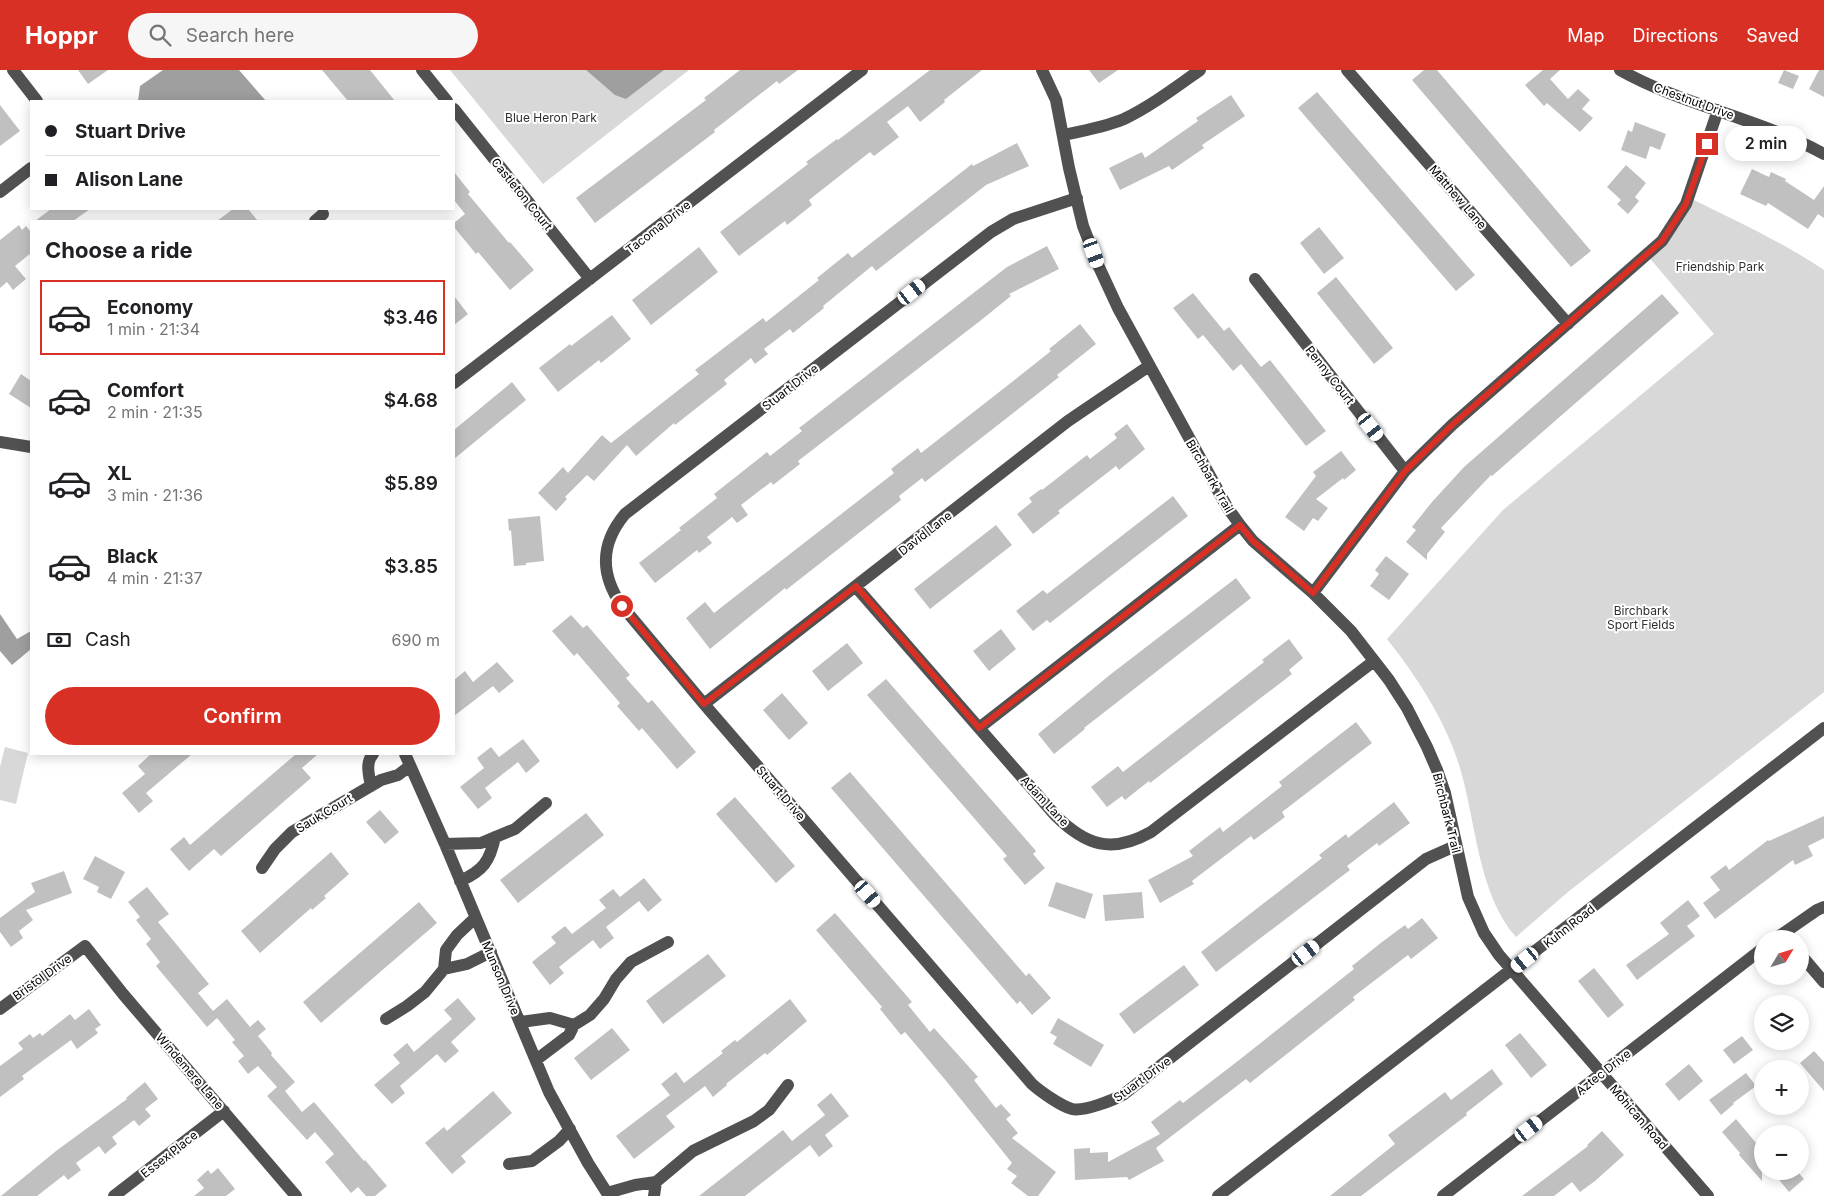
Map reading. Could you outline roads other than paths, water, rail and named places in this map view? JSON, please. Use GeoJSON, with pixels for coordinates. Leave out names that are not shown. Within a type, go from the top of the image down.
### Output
{"type":"FeatureCollection","features":[{"type":"Feature","properties":{"kind":"street"},"geometry":{"type":"LineString","coordinates":[[13,70],[36,100]]}},
{"type":"Feature","properties":{"kind":"street"},"geometry":{"type":"LineString","coordinates":[[422,70],[446,100]]}},
{"type":"Feature","properties":{"kind":"street","name":"Tacoma Drive"},"geometry":{"type":"LineString","coordinates":[[455,382],[862,70]]}},
{"type":"Feature","properties":{"kind":"street","name":"Birchbark Trail"},"geometry":{"type":"LineString","coordinates":[[1042,70],[1056,100],[1083,226],[1098,267],[1118,308],[1227,507],[1240,525],[1253,541],[1313,593],[1351,631],[1374,660],[1407,708],[1428,747],[1437,770],[1468,897],[1491,944],[1512,970]]}},
{"type":"Feature","properties":{"kind":"street"},"geometry":{"type":"LineString","coordinates":[[1063,135],[1106,125],[1124,118],[1159,98],[1200,70]]}},
{"type":"Feature","properties":{"kind":"street","name":"Matthew Lane"},"geometry":{"type":"LineString","coordinates":[[1347,70],[1568,324]]}},
{"type":"Feature","properties":{"kind":"street","name":"Chestnut Drive"},"geometry":{"type":"LineString","coordinates":[[1620,70],[1644,83],[1781,132],[1824,154]]}},
{"type":"Feature","properties":{"kind":"street"},"geometry":{"type":"LineString","coordinates":[[1313,593],[1405,471],[1452,425],[1662,241],[1686,204],[1718,110]]}},
{"type":"Feature","properties":{"kind":"street","name":"Castleton Court"},"geometry":{"type":"LineString","coordinates":[[455,111],[590,279]]}},
{"type":"Feature","properties":{"kind":"street"},"geometry":{"type":"LineString","coordinates":[[0,192],[30,169]]}},
{"type":"Feature","properties":{"kind":"street","name":"Stuart Drive"},"geometry":{"type":"LineString","coordinates":[[1077,198],[1013,219],[991,232],[625,514],[612,532],[606,553],[606,574],[613,593],[704,704],[1032,1084],[1044,1094],[1073,1110],[1108,1103],[1124,1094],[1426,859],[1456,846]]}},
{"type":"Feature","properties":{"kind":"street","name":"Penny Court"},"geometry":{"type":"LineString","coordinates":[[1255,280],[1405,471]]}},
{"type":"Feature","properties":{"kind":"street","name":"David Lane"},"geometry":{"type":"LineString","coordinates":[[704,704],[1068,421],[1149,366]]}},
{"type":"Feature","properties":{"kind":"street"},"geometry":{"type":"LineString","coordinates":[[0,442],[30,447]]}},
{"type":"Feature","properties":{"kind":"street"},"geometry":{"type":"LineString","coordinates":[[979,728],[1240,525]]}},
{"type":"Feature","properties":{"kind":"street","name":"Adam Lane"},"geometry":{"type":"LineString","coordinates":[[856,586],[1066,826],[1092,842],[1129,843],[1151,832],[1374,660]]}},
{"type":"Feature","properties":{"kind":"street","name":"Kuhn Road"},"geometry":{"type":"LineString","coordinates":[[1218,1196],[1824,728]]}},
{"type":"Feature","properties":{"kind":"street"},"geometry":{"type":"LineString","coordinates":[[371,786],[368,768],[369,758],[372,755]]}},
{"type":"Feature","properties":{"kind":"street","name":"Munson Drive"},"geometry":{"type":"LineString","coordinates":[[405,755],[550,1092],[588,1163],[608,1195]]}},
{"type":"Feature","properties":{"kind":"street","name":"Sauk Court"},"geometry":{"type":"LineString","coordinates":[[262,868],[275,849],[292,832],[381,780],[398,775],[410,766]]}},
{"type":"Feature","properties":{"kind":"street"},"geometry":{"type":"LineString","coordinates":[[445,844],[481,842],[515,829],[546,803]]}},
{"type":"Feature","properties":{"kind":"street"},"geometry":{"type":"LineString","coordinates":[[460,881],[473,875],[487,862],[495,837]]}},
{"type":"Feature","properties":{"kind":"street"},"geometry":{"type":"LineString","coordinates":[[1792,930],[1824,907]]}},
{"type":"Feature","properties":{"kind":"street"},"geometry":{"type":"LineString","coordinates":[[386,1019],[425,992],[444,969],[446,950],[457,935],[475,918]]}},
{"type":"Feature","properties":{"kind":"street"},"geometry":{"type":"LineString","coordinates":[[536,1060],[569,1035],[574,1025],[590,1015],[631,962],[668,942]]}},
{"type":"Feature","properties":{"kind":"street","name":"Bristol Drive"},"geometry":{"type":"LineString","coordinates":[[0,1008],[84,946]]}},
{"type":"Feature","properties":{"kind":"street","name":"Windemere Lane"},"geometry":{"type":"LineString","coordinates":[[84,946],[296,1196]]}},
{"type":"Feature","properties":{"kind":"street"},"geometry":{"type":"LineString","coordinates":[[444,969],[468,964],[491,952]]}},
{"type":"Feature","properties":{"kind":"street","name":"Aztec Drive"},"geometry":{"type":"LineString","coordinates":[[1443,1196],[1754,955]]}},
{"type":"Feature","properties":{"kind":"street"},"geometry":{"type":"LineString","coordinates":[[1809,964],[1824,982]]}},
{"type":"Feature","properties":{"kind":"street","name":"Mohican Road"},"geometry":{"type":"LineString","coordinates":[[1512,970],[1708,1196]]}},
{"type":"Feature","properties":{"kind":"street"},"geometry":{"type":"LineString","coordinates":[[521,1022],[550,1018],[574,1025]]}},
{"type":"Feature","properties":{"kind":"street"},"geometry":{"type":"LineString","coordinates":[[608,1195],[635,1185],[656,1182],[693,1151],[754,1121],[769,1110],[788,1085]]}},
{"type":"Feature","properties":{"kind":"street","name":"Essex Place"},"geometry":{"type":"LineString","coordinates":[[114,1196],[224,1111]]}},
{"type":"Feature","properties":{"kind":"street"},"geometry":{"type":"LineString","coordinates":[[509,1164],[532,1161],[560,1141],[570,1129]]}},
{"type":"Feature","properties":{"kind":"street"},"geometry":{"type":"LineString","coordinates":[[654,1196],[656,1182]]}},
{"type":"Feature","properties":{"kind":"park label","name":"Blue Heron Park"},"geometry":{"type":"Point","coordinates":[551,117]}},
{"type":"Feature","properties":{"kind":"park label","name":"Friendship Park"},"geometry":{"type":"Point","coordinates":[1720,266]}},
{"type":"Feature","properties":{"kind":"park label","name":"Birchbark Sport Fields"},"geometry":{"type":"Point","coordinates":[1641,617]}}]}
